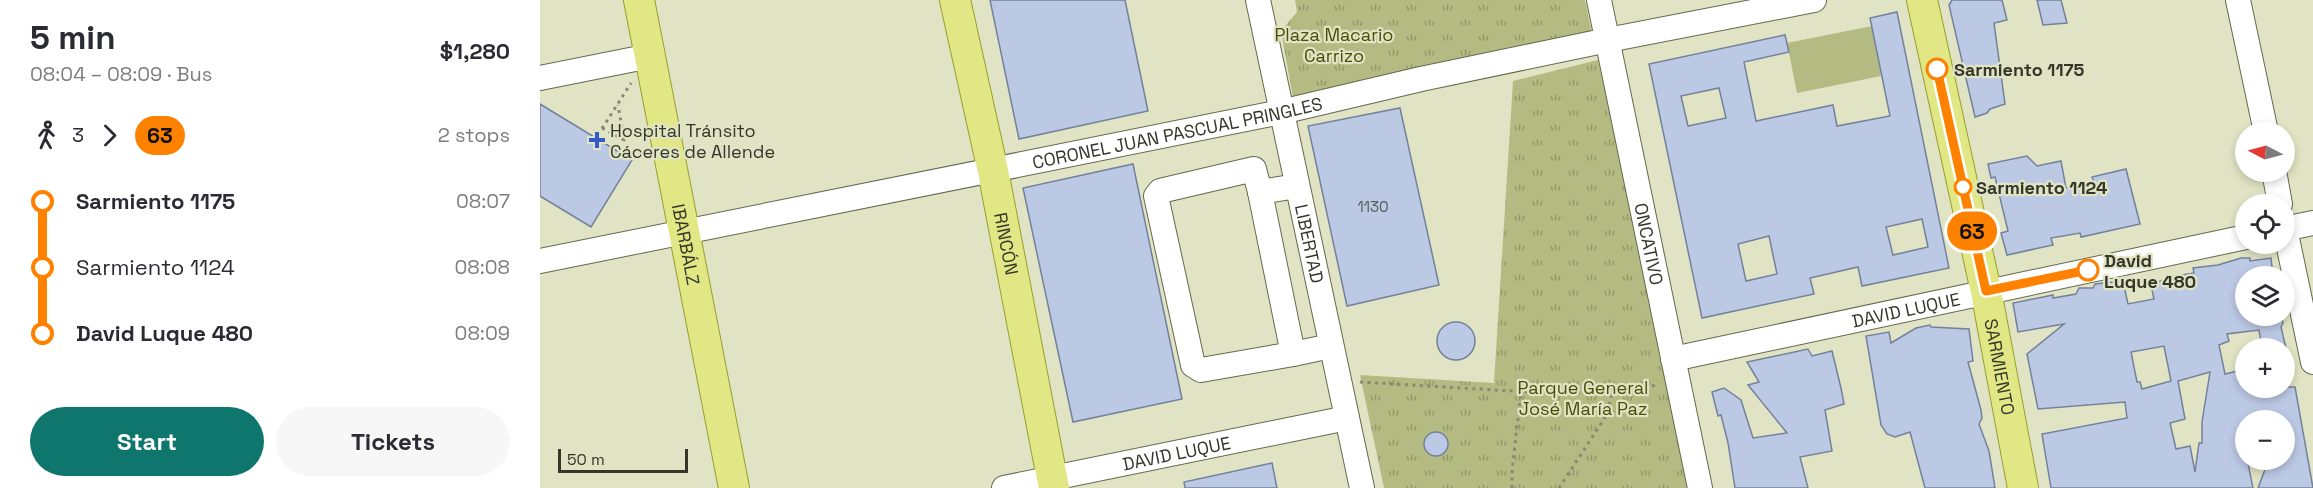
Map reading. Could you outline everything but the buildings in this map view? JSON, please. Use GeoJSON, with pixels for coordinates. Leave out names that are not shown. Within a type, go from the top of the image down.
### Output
{"type":"FeatureCollection","features":[{"type":"Feature","properties":{"kind":"main road","name":"IBARBÁLZ"},"geometry":{"type":"LineString","coordinates":[[639,0],[734,488]]}},
{"type":"Feature","properties":{"kind":"main road","name":"RINCÓN"},"geometry":{"type":"LineString","coordinates":[[955,0],[993,171],[1053,483]]}},
{"type":"Feature","properties":{"kind":"main road","name":"SARMIENTO"},"geometry":{"type":"LineString","coordinates":[[1922,0],[1986,291],[2023,488]]}},
{"type":"Feature","properties":{"kind":"street","name":"LIBERTAD"},"geometry":{"type":"LineString","coordinates":[[1258,0],[1362,488]]}},
{"type":"Feature","properties":{"kind":"street","name":"ONCATIVO"},"geometry":{"type":"LineString","coordinates":[[1599,0],[1700,488]]}},
{"type":"Feature","properties":{"kind":"street","name":"CORONEL JUAN PASCUAL PRINGLES"},"geometry":{"type":"LineString","coordinates":[[540,261],[1281,112],[1420,79],[1814,0]]}},
{"type":"Feature","properties":{"kind":"street"},"geometry":{"type":"LineString","coordinates":[[2238,0],[2264,122]]}},
{"type":"Feature","properties":{"kind":"street"},"geometry":{"type":"LineString","coordinates":[[540,78],[651,65]]}},
{"type":"Feature","properties":{"kind":"street"},"geometry":{"type":"LineString","coordinates":[[1293,354],[1254,169],[1160,191],[1155,196],[1193,365],[1196,368],[1201,370],[1293,354],[1331,346]]}},
{"type":"Feature","properties":{"kind":"street"},"geometry":{"type":"LineString","coordinates":[[1260,192],[1297,186]]}},
{"type":"Feature","properties":{"kind":"street"},"geometry":{"type":"LineString","coordinates":[[2295,226],[2313,223]]}},
{"type":"Feature","properties":{"kind":"street","name":"DAVID LUQUE"},"geometry":{"type":"LineString","coordinates":[[1673,358],[2235,239]]}},
{"type":"Feature","properties":{"kind":"street"},"geometry":{"type":"LineString","coordinates":[[2291,254],[2313,362]]}},
{"type":"Feature","properties":{"kind":"street","name":"DAVID LUQUE"},"geometry":{"type":"LineString","coordinates":[[1004,488],[1053,483],[1347,418]]}},
{"type":"Feature","properties":{"kind":"path"},"geometry":{"type":"LineString","coordinates":[[598,135],[633,78],[651,65]]}},
{"type":"Feature","properties":{"kind":"path"},"geometry":{"type":"LineString","coordinates":[[602,128],[624,140],[618,103]]}},
{"type":"Feature","properties":{"kind":"path"},"geometry":{"type":"LineString","coordinates":[[1339,381],[1563,394],[1678,383]]}},
{"type":"Feature","properties":{"kind":"path"},"geometry":{"type":"LineString","coordinates":[[1559,488],[1606,416],[1613,389]]}},
{"type":"Feature","properties":{"kind":"path"},"geometry":{"type":"LineString","coordinates":[[1512,488],[1521,392]]}},
{"type":"Feature","properties":{"kind":"green space","name":"Plaza Macario Carrizo"},"geometry":{"type":"Polygon","coordinates":[[[1295,0],[1585,0],[1592,34],[1293,98],[1281,31],[1297,12],[1295,0]]]}},
{"type":"Feature","properties":{"kind":"green space"},"geometry":{"type":"Polygon","coordinates":[[[1872,26],[1881,76],[1797,93],[1787,43],[1872,26]]]}},
{"type":"Feature","properties":{"kind":"green space","name":"Parque General José María Paz"},"geometry":{"type":"Polygon","coordinates":[[[1598,60],[1665,347],[1693,488],[1384,488],[1360,375],[1494,383],[1513,81],[1598,60]]]}},
{"type":"Feature","properties":{"kind":"bus line","name":"63"},"geometry":{"type":"LineString","coordinates":[[1937,69],[1986,291],[2088,270]]}},
{"type":"Feature","properties":{"kind":"place","name":"Sarmiento 1175"},"geometry":{"type":"Point","coordinates":[1937,69]}},
{"type":"Feature","properties":{"kind":"place","name":"Hospital Tránsito Cáceres de Allende"},"geometry":{"type":"Point","coordinates":[597,140]}},
{"type":"Feature","properties":{"kind":"place","name":"Sarmiento 1124"},"geometry":{"type":"Point","coordinates":[1963,187]}},
{"type":"Feature","properties":{"kind":"place","name":"David Luque 480"},"geometry":{"type":"Point","coordinates":[2088,270]}}]}
